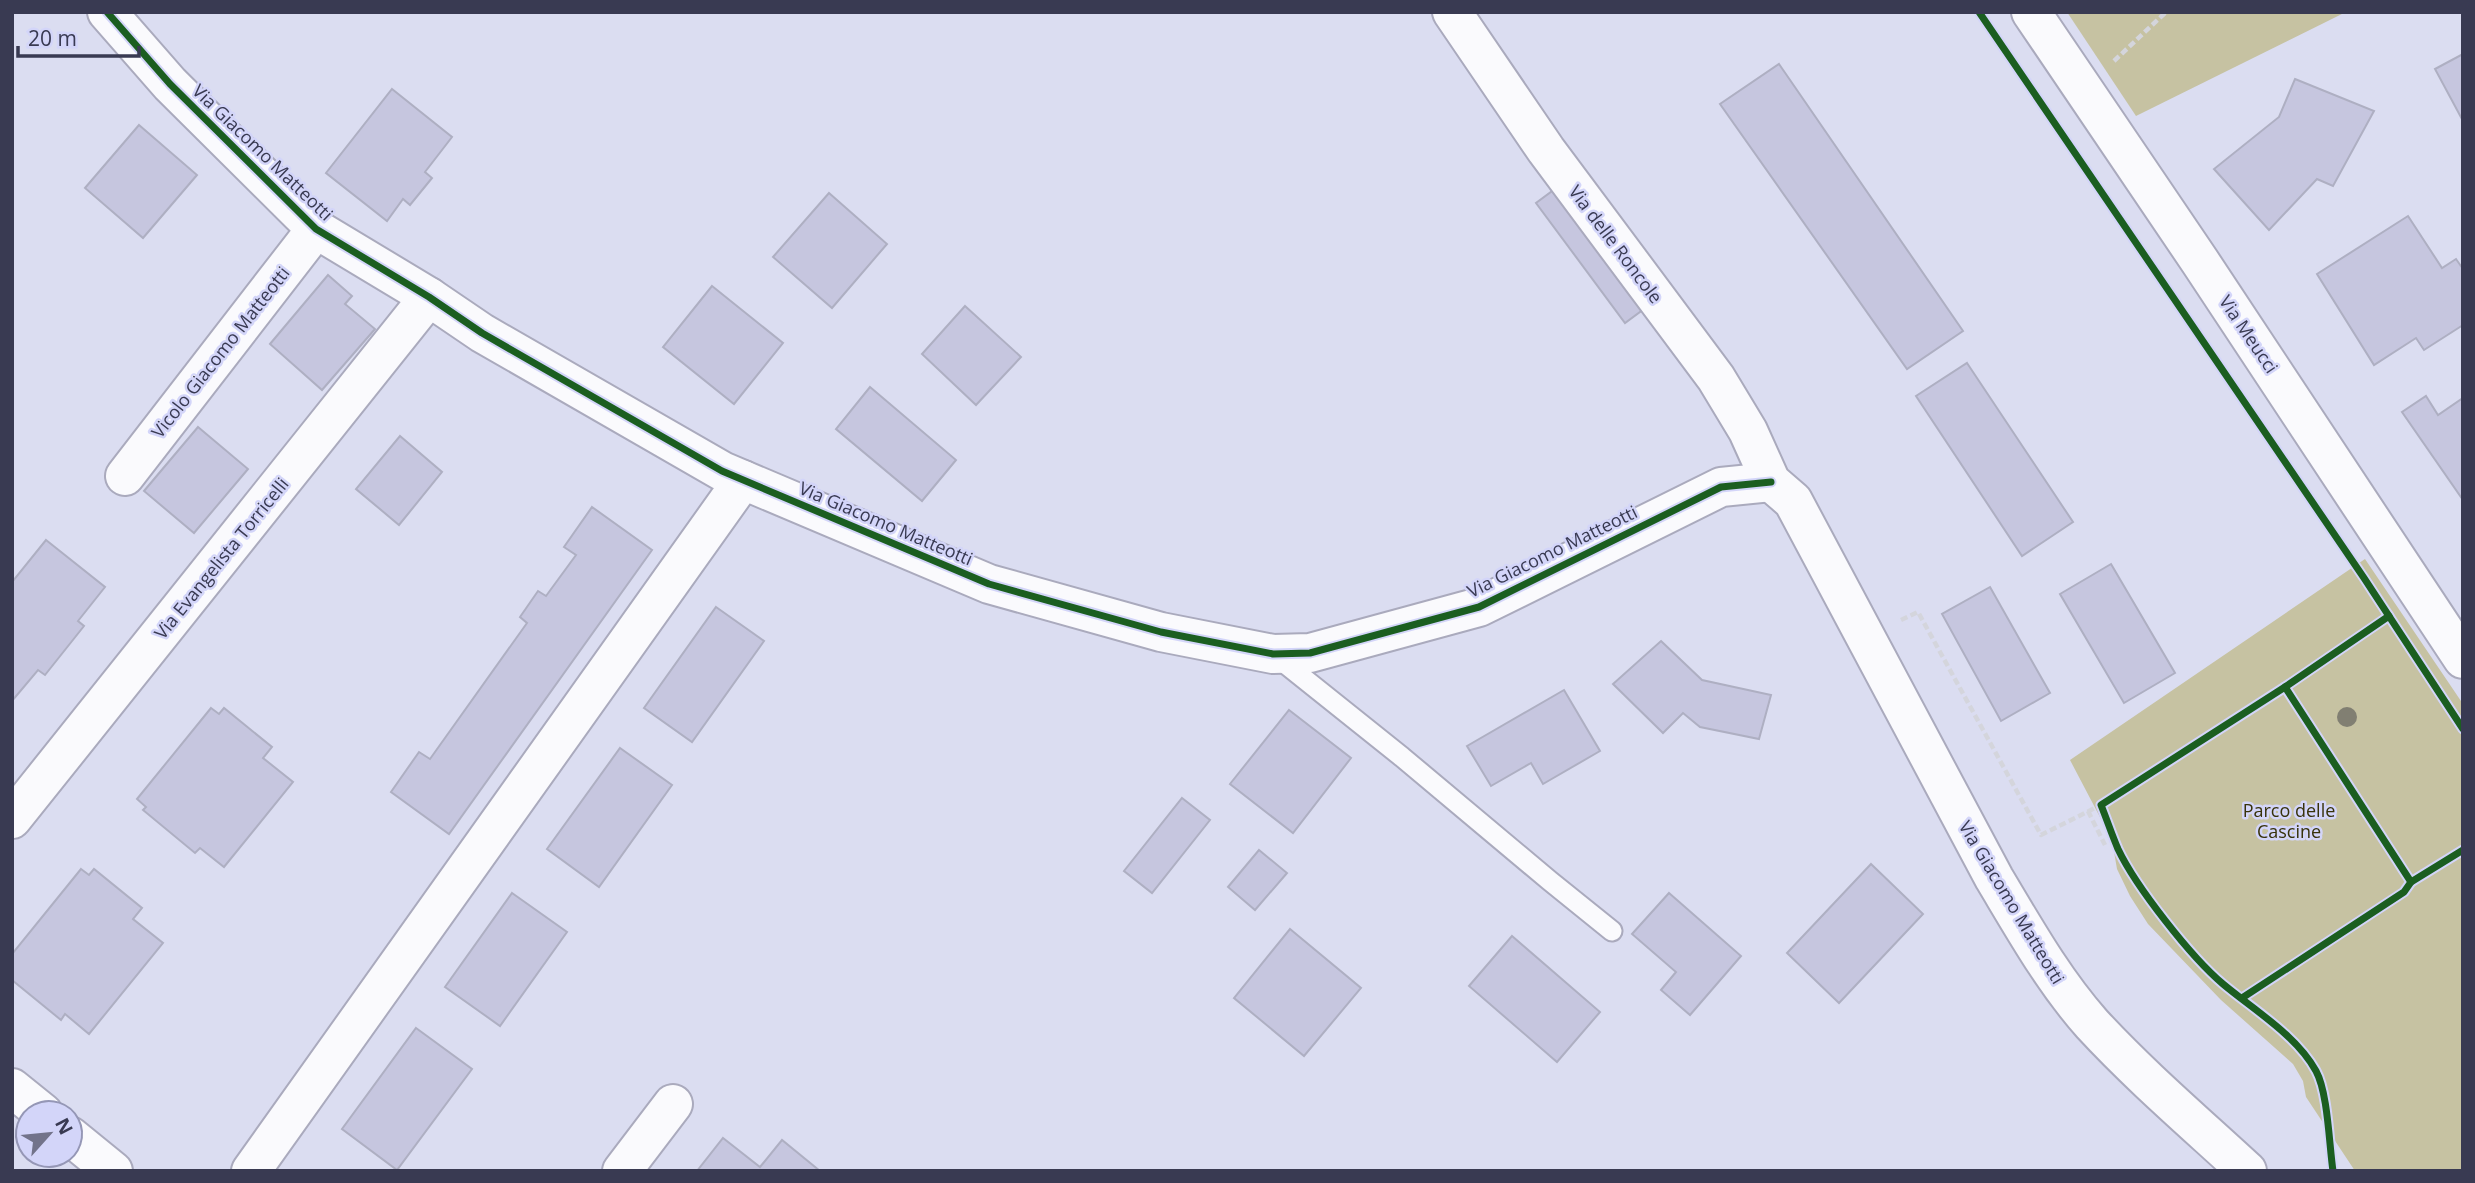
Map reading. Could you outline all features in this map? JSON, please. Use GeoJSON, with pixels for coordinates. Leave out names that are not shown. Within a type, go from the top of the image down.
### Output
{"type":"FeatureCollection","features":[{"type":"Feature","properties":{"kind":"street","name":"Via Giacomo Matteotti"},"geometry":{"type":"LineString","coordinates":[[107,12],[170,84],[316,229],[429,297],[482,333],[722,471],[989,584],[1161,632],[1273,654],[1310,653],[1479,607],[1721,486],[1771,482],[1793,501],[1994,878],[2066,992],[2124,1057],[2247,1171]]}},
{"type":"Feature","properties":{"kind":"street","name":"Via delle Roncole"},"geometry":{"type":"LineString","coordinates":[[1452,12],[1546,150],[1716,378],[1748,431],[1771,482]]}},
{"type":"Feature","properties":{"kind":"street","name":"Via Meucci"},"geometry":{"type":"LineString","coordinates":[[2031,12],[2201,263],[2451,616],[2463,659]]}},
{"type":"Feature","properties":{"kind":"street","name":"Vicolo Giacomo Matteotti"},"geometry":{"type":"LineString","coordinates":[[125,476],[316,229]]}},
{"type":"Feature","properties":{"kind":"street","name":"Via Evangelista Torricelli"},"geometry":{"type":"LineString","coordinates":[[12,819],[429,297]]}},
{"type":"Feature","properties":{"kind":"street"},"geometry":{"type":"LineString","coordinates":[[251,1171],[743,480]]}},
{"type":"Feature","properties":{"kind":"street"},"geometry":{"type":"LineString","coordinates":[[12,1088],[26,1099]]}},
{"type":"Feature","properties":{"kind":"street"},"geometry":{"type":"LineString","coordinates":[[622,1171],[673,1104]]}},
{"type":"Feature","properties":{"kind":"street"},"geometry":{"type":"LineString","coordinates":[[84,1147],[113,1171]]}},
{"type":"Feature","properties":{"kind":"lane"},"geometry":{"type":"LineString","coordinates":[[1273,654],[1612,931]]}},
{"type":"Feature","properties":{"kind":"path"},"geometry":{"type":"LineString","coordinates":[[2110,65],[2166,12]]}},
{"type":"Feature","properties":{"kind":"path"},"geometry":{"type":"LineString","coordinates":[[1866,638],[1918,611],[2041,835],[2112,797]]}},
{"type":"Feature","properties":{"kind":"path"},"geometry":{"type":"LineString","coordinates":[[2101,805],[2105,816]]}},
{"type":"Feature","properties":{"kind":"path"},"geometry":{"type":"LineString","coordinates":[[2088,811],[2105,845]]}},
{"type":"Feature","properties":{"kind":"green space"},"geometry":{"type":"Polygon","coordinates":[[[2067,12],[2346,12],[2136,116],[2067,12]]]}},
{"type":"Feature","properties":{"kind":"green space","name":"Parco delle Cascine"},"geometry":{"type":"Polygon","coordinates":[[[2365,559],[2463,704],[2463,1171],[2355,1171],[2306,1097],[2303,1081],[2293,1064],[2221,1000],[2148,924],[2117,869],[2112,840],[2070,760],[2365,559]]]}},
{"type":"Feature","properties":{"kind":"building"},"geometry":{"type":"Polygon","coordinates":[[[2463,54],[2463,121],[2435,69],[2463,54]]]}},
{"type":"Feature","properties":{"kind":"building"},"geometry":{"type":"Polygon","coordinates":[[[1779,64],[1963,331],[1907,369],[1720,104],[1779,64]]]}},
{"type":"Feature","properties":{"kind":"building"},"geometry":{"type":"Polygon","coordinates":[[[2295,79],[2374,111],[2333,186],[2317,179],[2269,230],[2214,169],[2279,117],[2295,79]]]}},
{"type":"Feature","properties":{"kind":"building"},"geometry":{"type":"Polygon","coordinates":[[[392,89],[452,137],[425,172],[432,178],[410,205],[403,199],[387,221],[326,173],[392,89]]]}},
{"type":"Feature","properties":{"kind":"building"},"geometry":{"type":"Polygon","coordinates":[[[139,125],[197,175],[143,238],[85,188],[139,125]]]}},
{"type":"Feature","properties":{"kind":"building"},"geometry":{"type":"Polygon","coordinates":[[[1559,186],[1648,306],[1625,323],[1536,203],[1559,186]]]}},
{"type":"Feature","properties":{"kind":"building"},"geometry":{"type":"Polygon","coordinates":[[[829,193],[887,244],[832,308],[773,257],[829,193]]]}},
{"type":"Feature","properties":{"kind":"building"},"geometry":{"type":"Polygon","coordinates":[[[2408,216],[2442,268],[2456,259],[2463,269],[2463,325],[2424,350],[2416,338],[2374,365],[2317,274],[2408,216]]]}},
{"type":"Feature","properties":{"kind":"building"},"geometry":{"type":"Polygon","coordinates":[[[328,275],[352,296],[345,304],[375,329],[322,390],[270,344],[328,275]]]}},
{"type":"Feature","properties":{"kind":"building"},"geometry":{"type":"Polygon","coordinates":[[[712,286],[783,343],[734,404],[663,347],[712,286]]]}},
{"type":"Feature","properties":{"kind":"building"},"geometry":{"type":"Polygon","coordinates":[[[965,306],[1021,357],[976,405],[922,354],[965,306]]]}},
{"type":"Feature","properties":{"kind":"building"},"geometry":{"type":"Polygon","coordinates":[[[1967,363],[2073,522],[2022,556],[1916,396],[1967,363]]]}},
{"type":"Feature","properties":{"kind":"building"},"geometry":{"type":"Polygon","coordinates":[[[870,387],[956,460],[922,501],[836,429],[870,387]]]}},
{"type":"Feature","properties":{"kind":"building"},"geometry":{"type":"Polygon","coordinates":[[[2426,396],[2438,415],[2463,398],[2463,500],[2402,412],[2426,396]]]}},
{"type":"Feature","properties":{"kind":"building"},"geometry":{"type":"Polygon","coordinates":[[[198,427],[248,469],[194,533],[144,491],[198,427]]]}},
{"type":"Feature","properties":{"kind":"building"},"geometry":{"type":"Polygon","coordinates":[[[400,436],[442,472],[399,525],[356,489],[400,436]]]}},
{"type":"Feature","properties":{"kind":"building"},"geometry":{"type":"Polygon","coordinates":[[[592,507],[652,550],[449,834],[391,792],[419,752],[430,759],[527,623],[520,617],[538,591],[546,596],[576,555],[564,547],[592,507]]]}},
{"type":"Feature","properties":{"kind":"building"},"geometry":{"type":"Polygon","coordinates":[[[46,540],[105,587],[78,621],[84,626],[45,675],[38,670],[12,701],[12,582],[46,540]]]}},
{"type":"Feature","properties":{"kind":"building"},"geometry":{"type":"Polygon","coordinates":[[[2111,564],[2175,673],[2124,703],[2060,594],[2111,564]]]}},
{"type":"Feature","properties":{"kind":"building"},"geometry":{"type":"Polygon","coordinates":[[[1990,587],[2050,693],[2001,721],[1942,614],[1990,587]]]}},
{"type":"Feature","properties":{"kind":"building"},"geometry":{"type":"Polygon","coordinates":[[[716,607],[764,641],[692,742],[644,708],[716,607]]]}},
{"type":"Feature","properties":{"kind":"building"},"geometry":{"type":"Polygon","coordinates":[[[1661,641],[1702,680],[1771,695],[1759,739],[1700,727],[1683,713],[1663,733],[1613,684],[1661,641]]]}},
{"type":"Feature","properties":{"kind":"building"},"geometry":{"type":"Polygon","coordinates":[[[1564,690],[1600,751],[1543,784],[1531,763],[1491,786],[1467,746],[1564,690]]]}},
{"type":"Feature","properties":{"kind":"building"},"geometry":{"type":"Polygon","coordinates":[[[211,708],[219,714],[224,708],[272,747],[263,758],[293,782],[224,867],[200,848],[195,853],[143,810],[146,807],[137,799],[211,708]]]}},
{"type":"Feature","properties":{"kind":"building"},"geometry":{"type":"Polygon","coordinates":[[[1289,710],[1351,758],[1293,833],[1230,784],[1289,710]]]}},
{"type":"Feature","properties":{"kind":"building"},"geometry":{"type":"Polygon","coordinates":[[[620,748],[672,785],[599,887],[547,849],[620,748]]]}},
{"type":"Feature","properties":{"kind":"building"},"geometry":{"type":"Polygon","coordinates":[[[1182,798],[1210,820],[1152,893],[1124,871],[1182,798]]]}},
{"type":"Feature","properties":{"kind":"building"},"geometry":{"type":"Polygon","coordinates":[[[1259,850],[1287,873],[1255,910],[1228,887],[1259,850]]]}},
{"type":"Feature","properties":{"kind":"building"},"geometry":{"type":"Polygon","coordinates":[[[1871,864],[1923,914],[1839,1003],[1787,953],[1871,864]]]}},
{"type":"Feature","properties":{"kind":"building"},"geometry":{"type":"Polygon","coordinates":[[[81,869],[89,875],[94,869],[142,908],[133,919],[163,943],[89,1034],[65,1014],[61,1020],[12,980],[12,954],[81,869]]]}},
{"type":"Feature","properties":{"kind":"building"},"geometry":{"type":"Polygon","coordinates":[[[512,893],[567,932],[500,1026],[445,987],[512,893]]]}},
{"type":"Feature","properties":{"kind":"building"},"geometry":{"type":"Polygon","coordinates":[[[1669,893],[1741,956],[1690,1015],[1661,990],[1676,972],[1632,934],[1669,893]]]}},
{"type":"Feature","properties":{"kind":"building"},"geometry":{"type":"Polygon","coordinates":[[[1290,929],[1361,988],[1304,1056],[1234,998],[1290,929]]]}},
{"type":"Feature","properties":{"kind":"building"},"geometry":{"type":"Polygon","coordinates":[[[1512,936],[1600,1012],[1557,1062],[1469,986],[1512,936]]]}},
{"type":"Feature","properties":{"kind":"building"},"geometry":{"type":"Polygon","coordinates":[[[416,1028],[472,1069],[397,1170],[342,1129],[416,1028]]]}},
{"type":"Feature","properties":{"kind":"building"},"geometry":{"type":"Polygon","coordinates":[[[723,1138],[760,1167],[782,1140],[820,1171],[697,1171],[723,1138]]]}},
{"type":"Feature","properties":{"kind":"cycle path"},"geometry":{"type":"LineString","coordinates":[[107,12],[170,84],[316,229],[429,297],[482,333],[722,471],[989,584],[1161,632],[1273,654],[1310,653],[1479,607],[1721,487],[1771,482]]}},
{"type":"Feature","properties":{"kind":"cycle path"},"geometry":{"type":"LineString","coordinates":[[1979,12],[2364,578],[2463,729]]}},
{"type":"Feature","properties":{"kind":"cycle path"},"geometry":{"type":"LineString","coordinates":[[2333,1171],[2326,1105],[2320,1081],[2308,1058],[2274,1024],[2210,972],[2165,921],[2126,865],[2101,805],[2285,687],[2389,616]]}},
{"type":"Feature","properties":{"kind":"cycle path"},"geometry":{"type":"LineString","coordinates":[[2285,687],[2411,882]]}},
{"type":"Feature","properties":{"kind":"cycle path"},"geometry":{"type":"LineString","coordinates":[[2242,998],[2404,892],[2411,882],[2463,850]]}}]}
